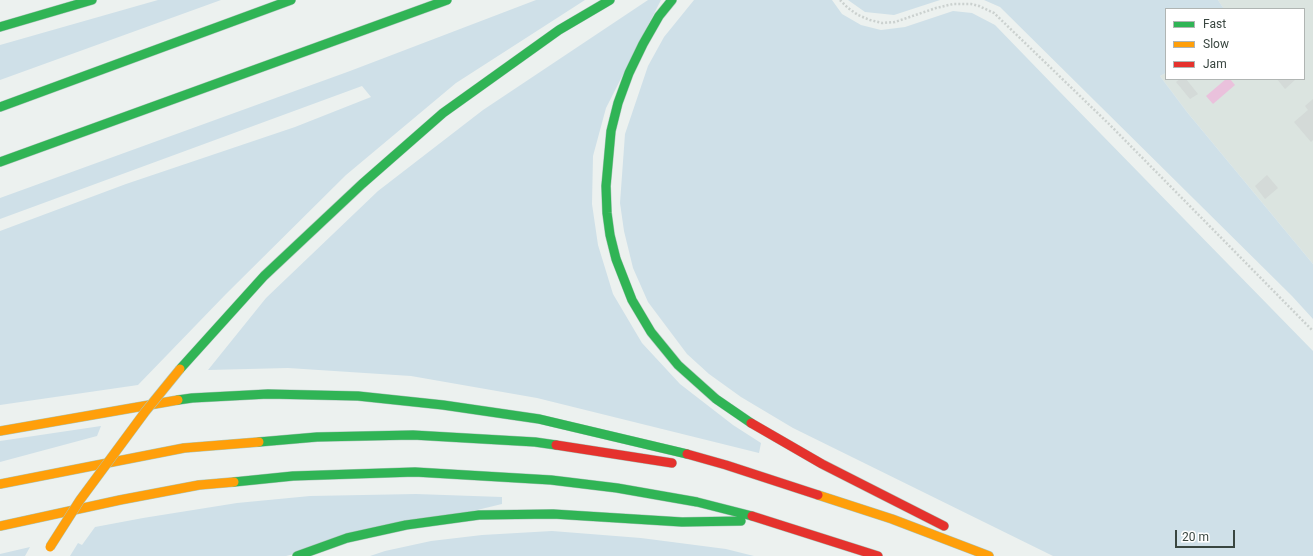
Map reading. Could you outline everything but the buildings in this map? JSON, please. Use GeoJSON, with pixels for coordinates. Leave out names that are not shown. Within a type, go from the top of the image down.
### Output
{"type":"FeatureCollection","features":[{"type":"Feature","properties":{"kind":"highway"},"geometry":{"type":"LineString","coordinates":[[0,26],[92,0]]}},
{"type":"Feature","properties":{"kind":"highway"},"geometry":{"type":"LineString","coordinates":[[0,107],[291,0]]}},
{"type":"Feature","properties":{"kind":"highway"},"geometry":{"type":"LineString","coordinates":[[0,162],[447,0]]}},
{"type":"Feature","properties":{"kind":"highway"},"geometry":{"type":"LineString","coordinates":[[45,556],[80,500],[145,412],[180,369],[264,276],[362,184],[443,113],[559,30],[610,0]]}},
{"type":"Feature","properties":{"kind":"highway"},"geometry":{"type":"LineString","coordinates":[[672,0],[659,16],[629,73],[618,103],[611,130],[606,193],[607,213],[610,235],[616,258],[632,300],[651,332],[678,365],[716,400],[776,438],[822,464],[954,531]]}},
{"type":"Feature","properties":{"kind":"highway"},"geometry":{"type":"LineString","coordinates":[[0,431],[192,398],[268,394],[358,396],[443,405],[539,419],[665,448],[726,465],[892,519],[992,554]]}},
{"type":"Feature","properties":{"kind":"highway"},"geometry":{"type":"LineString","coordinates":[[0,484],[184,448],[316,437],[413,435],[535,442],[683,466]]}},
{"type":"Feature","properties":{"kind":"highway"},"geometry":{"type":"LineString","coordinates":[[713,471],[781,484]]}},
{"type":"Feature","properties":{"kind":"highway"},"geometry":{"type":"LineString","coordinates":[[0,526],[120,500],[199,486],[293,476],[415,472],[551,480],[617,488],[697,502],[766,520],[878,556]]}},
{"type":"Feature","properties":{"kind":"highway"},"geometry":{"type":"LineString","coordinates":[[297,556],[354,537],[406,525],[479,515],[552,514],[682,522],[766,520]]}},
{"type":"Feature","properties":{"kind":"highway"},"geometry":{"type":"LineString","coordinates":[[968,538],[992,554]]}},
{"type":"Feature","properties":{"kind":"path"},"geometry":{"type":"LineString","coordinates":[[840,0],[858,15],[870,20],[882,22],[895,22],[936,8],[953,4],[975,5],[994,13],[1110,125],[1313,331]]}},
{"type":"Feature","properties":{"kind":"shaded area"},"geometry":{"type":"Polygon","coordinates":[[[158,0],[221,0],[0,80],[0,45],[158,0]]]}},
{"type":"Feature","properties":{"kind":"shaded area"},"geometry":{"type":"Polygon","coordinates":[[[536,0],[585,0],[456,83],[346,175],[226,294],[138,385],[0,405],[0,231],[126,184],[295,127],[371,97],[362,86],[0,219],[0,198],[350,71],[536,0]]]}},
{"type":"Feature","properties":{"kind":"shaded area"},"geometry":{"type":"Polygon","coordinates":[[[648,0],[661,0],[606,108],[593,156],[592,204],[598,245],[613,294],[642,343],[680,384],[733,425],[761,443],[759,453],[537,398],[411,376],[288,368],[208,370],[266,298],[378,191],[483,110],[648,0]]]}},
{"type":"Feature","properties":{"kind":"shaded area"},"geometry":{"type":"Polygon","coordinates":[[[694,0],[832,0],[842,14],[861,25],[881,30],[905,27],[953,11],[972,13],[995,25],[1313,351],[1313,556],[1053,556],[793,428],[741,397],[709,374],[687,354],[648,302],[633,268],[624,231],[620,203],[625,134],[648,66],[664,37],[694,0]]]}},
{"type":"Feature","properties":{"kind":"shaded area"},"geometry":{"type":"Polygon","coordinates":[[[848,0],[940,0],[894,15],[865,12],[848,0]]]}},
{"type":"Feature","properties":{"kind":"shaded area"},"geometry":{"type":"Polygon","coordinates":[[[984,0],[1218,0],[1223,8],[1165,8],[1165,74],[1160,76],[1187,112],[1313,264],[1313,319],[1292,296],[1000,7],[984,0]]]}},
{"type":"Feature","properties":{"kind":"shaded area"},"geometry":{"type":"Polygon","coordinates":[[[1218,0],[1313,0],[1313,264],[1187,112],[1160,76],[1165,74],[1165,80],[1305,80],[1305,8],[1223,8],[1218,0]]]}},
{"type":"Feature","properties":{"kind":"shaded area"},"geometry":{"type":"Polygon","coordinates":[[[1225,80],[1231,80],[1235,85],[1213,104],[1206,96],[1225,80]]]}},
{"type":"Feature","properties":{"kind":"shaded area"},"geometry":{"type":"Polygon","coordinates":[[[101,426],[97,436],[0,462],[0,441],[101,426]]]}},
{"type":"Feature","properties":{"kind":"shaded area"},"geometry":{"type":"Polygon","coordinates":[[[416,494],[502,497],[502,504],[286,556],[70,556],[78,543],[82,545],[95,527],[143,518],[237,503],[310,496],[416,494]]]}},
{"type":"Feature","properties":{"kind":"shaded area"},"geometry":{"type":"Polygon","coordinates":[[[552,531],[641,538],[726,549],[754,556],[370,556],[385,551],[431,541],[482,535],[552,531]]]}},
{"type":"Feature","properties":{"kind":"shaded area"},"geometry":{"type":"Polygon","coordinates":[[[30,547],[25,556],[0,556],[0,554],[30,547]]]}},
{"type":"Feature","properties":{"kind":"traffic: fast"},"geometry":{"type":"LineString","coordinates":[[0,27],[92,0]]}},
{"type":"Feature","properties":{"kind":"traffic: fast"},"geometry":{"type":"LineString","coordinates":[[0,107],[291,0]]}},
{"type":"Feature","properties":{"kind":"traffic: fast"},"geometry":{"type":"LineString","coordinates":[[0,162],[447,0]]}},
{"type":"Feature","properties":{"kind":"traffic: fast"},"geometry":{"type":"LineString","coordinates":[[180,369],[264,276],[362,184],[443,113],[559,30],[610,0]]}},
{"type":"Feature","properties":{"kind":"traffic: fast"},"geometry":{"type":"LineString","coordinates":[[672,0],[659,16],[643,44],[629,73],[618,103],[611,131],[606,186],[607,213],[610,235],[616,259],[632,300],[651,332],[678,365],[716,399],[751,423]]}},
{"type":"Feature","properties":{"kind":"traffic: fast"},"geometry":{"type":"LineString","coordinates":[[178,400],[268,394],[358,396],[443,405],[539,419],[687,454]]}},
{"type":"Feature","properties":{"kind":"traffic: fast"},"geometry":{"type":"LineString","coordinates":[[259,442],[317,437],[413,435],[535,442],[556,445]]}},
{"type":"Feature","properties":{"kind":"traffic: fast"},"geometry":{"type":"LineString","coordinates":[[234,482],[293,476],[415,472],[551,480],[617,488],[697,502],[752,516]]}},
{"type":"Feature","properties":{"kind":"traffic: fast"},"geometry":{"type":"LineString","coordinates":[[297,556],[347,538],[406,525],[479,515],[553,514],[682,522],[741,521]]}},
{"type":"Feature","properties":{"kind":"traffic: slow"},"geometry":{"type":"LineString","coordinates":[[50,547],[80,500],[145,412],[180,369]]}},
{"type":"Feature","properties":{"kind":"traffic: slow"},"geometry":{"type":"LineString","coordinates":[[0,431],[178,400]]}},
{"type":"Feature","properties":{"kind":"traffic: slow"},"geometry":{"type":"LineString","coordinates":[[0,484],[184,448],[259,442]]}},
{"type":"Feature","properties":{"kind":"traffic: slow"},"geometry":{"type":"LineString","coordinates":[[0,526],[120,500],[199,485],[234,482]]}},
{"type":"Feature","properties":{"kind":"traffic: slow"},"geometry":{"type":"LineString","coordinates":[[818,495],[892,519],[989,556]]}},
{"type":"Feature","properties":{"kind":"traffic: jam"},"geometry":{"type":"LineString","coordinates":[[751,423],[822,464],[944,526]]}},
{"type":"Feature","properties":{"kind":"traffic: jam"},"geometry":{"type":"LineString","coordinates":[[556,445],[672,463]]}},
{"type":"Feature","properties":{"kind":"traffic: jam"},"geometry":{"type":"LineString","coordinates":[[687,454],[818,495]]}},
{"type":"Feature","properties":{"kind":"traffic: jam"},"geometry":{"type":"LineString","coordinates":[[752,516],[878,556]]}}]}
